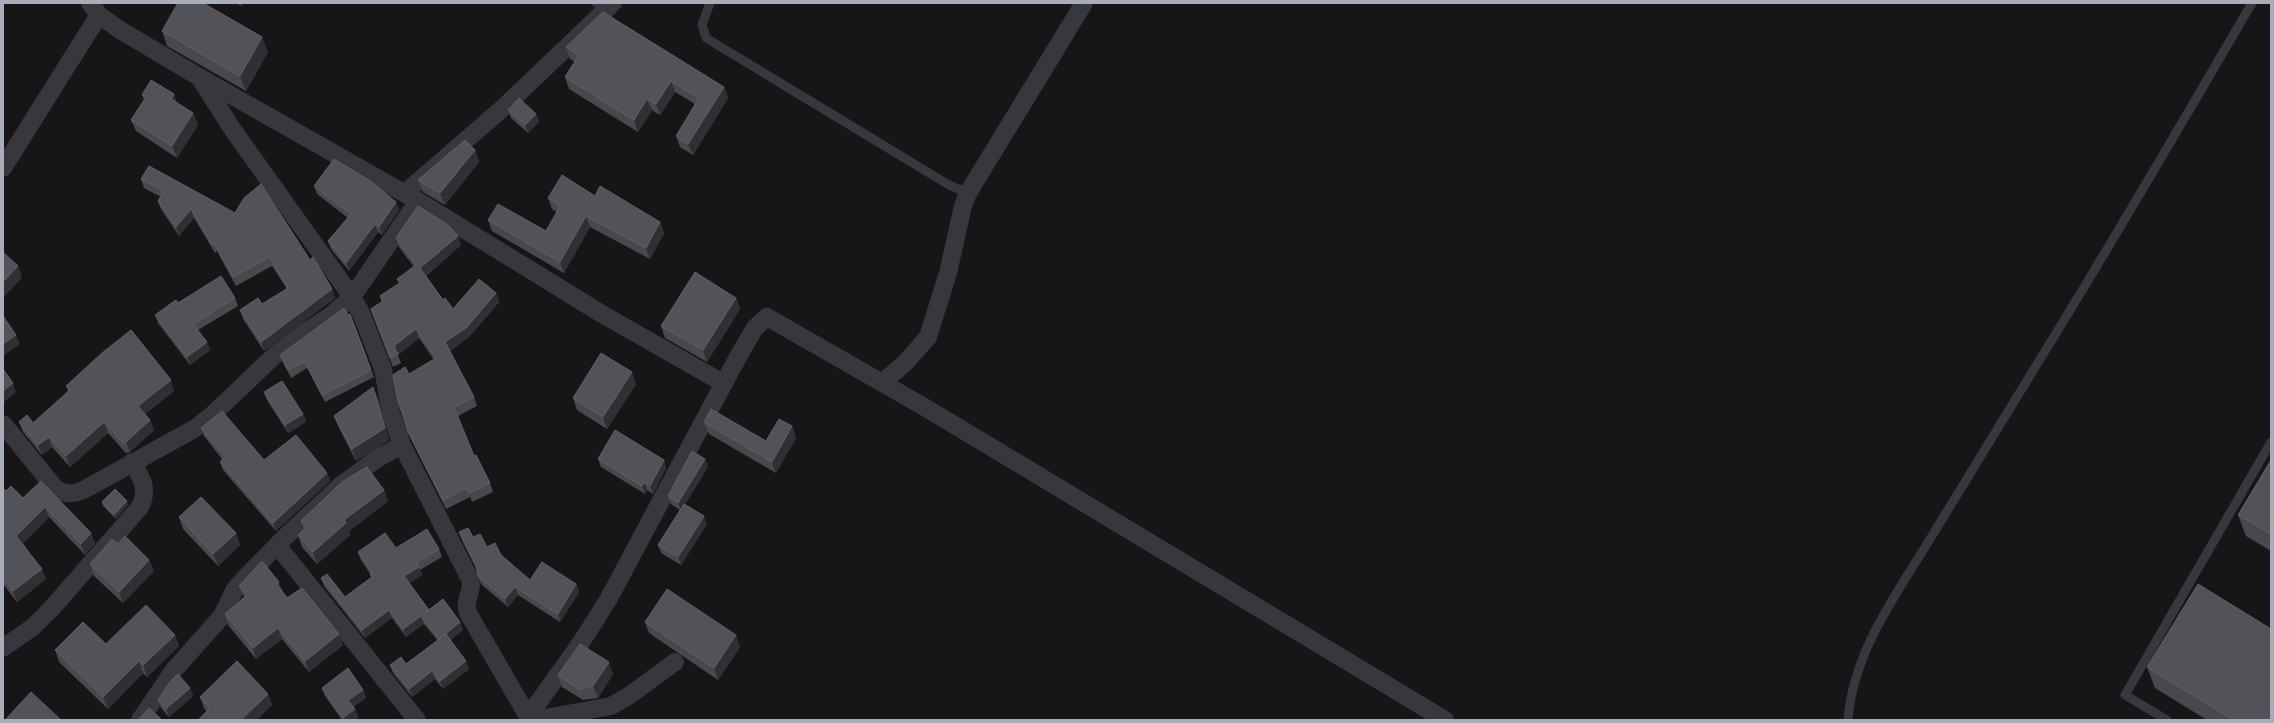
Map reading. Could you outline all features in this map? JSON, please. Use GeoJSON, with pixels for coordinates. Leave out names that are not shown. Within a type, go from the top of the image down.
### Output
{"type":"FeatureCollection","features":[{"type":"Feature","properties":{"kind":"street"},"geometry":{"type":"LineString","coordinates":[[882,383],[921,346],[933,327],[948,273],[961,213],[968,193],[1084,3]]}},
{"type":"Feature","properties":{"kind":"street"},"geometry":{"type":"LineString","coordinates":[[3,424],[55,488],[63,493],[79,492],[188,432],[212,415],[275,355],[305,332],[330,316],[352,297],[412,197],[605,5]]}},
{"type":"Feature","properties":{"kind":"street"},"geometry":{"type":"LineString","coordinates":[[3,168],[94,7],[199,77],[412,197],[602,314],[723,383]]}},
{"type":"Feature","properties":{"kind":"street"},"geometry":{"type":"LineString","coordinates":[[199,77],[233,130],[352,297],[361,313],[383,369],[391,413],[402,445],[470,579],[471,587],[466,601],[468,613],[531,719]]}},
{"type":"Feature","properties":{"kind":"street"},"geometry":{"type":"LineString","coordinates":[[531,719],[608,600],[723,383],[755,328],[767,317],[882,383],[1444,720]]}},
{"type":"Feature","properties":{"kind":"street"},"geometry":{"type":"LineString","coordinates":[[140,720],[174,670],[222,616],[239,584],[277,545],[340,486],[378,458],[402,445]]}},
{"type":"Feature","properties":{"kind":"street"},"geometry":{"type":"LineString","coordinates":[[3,648],[33,627],[52,608],[140,507],[144,494],[144,484],[132,462]]}},
{"type":"Feature","properties":{"kind":"street"},"geometry":{"type":"LineString","coordinates":[[277,545],[416,720]]}},
{"type":"Feature","properties":{"kind":"street"},"geometry":{"type":"LineString","coordinates":[[531,719],[611,706],[630,695],[675,662]]}},
{"type":"Feature","properties":{"kind":"lane"},"geometry":{"type":"LineString","coordinates":[[710,3],[702,25],[706,38],[949,185],[968,193]]}},
{"type":"Feature","properties":{"kind":"lane"},"geometry":{"type":"LineString","coordinates":[[1848,720],[1854,684],[1863,655],[1877,626],[2047,349],[2252,3]]}},
{"type":"Feature","properties":{"kind":"lane"},"geometry":{"type":"LineString","coordinates":[[2167,720],[2125,695],[2271,442]]}},
{"type":"Feature","properties":{"kind":"building"},"geometry":{"type":"Polygon","coordinates":[[[178,3],[203,3],[262,37],[240,76],[162,31],[178,3]]]}},
{"type":"Feature","properties":{"kind":"building"},"geometry":{"type":"Polygon","coordinates":[[[603,12],[724,87],[688,144],[676,136],[699,98],[671,81],[656,104],[647,99],[634,120],[565,77],[579,55],[566,47],[603,12]]]}},
{"type":"Feature","properties":{"kind":"building"},"geometry":{"type":"Polygon","coordinates":[[[151,80],[174,94],[171,99],[193,113],[172,146],[131,120],[146,97],[142,95],[151,80]]]}},
{"type":"Feature","properties":{"kind":"building"},"geometry":{"type":"Polygon","coordinates":[[[519,98],[536,114],[525,125],[508,110],[519,98]]]}},
{"type":"Feature","properties":{"kind":"building"},"geometry":{"type":"Polygon","coordinates":[[[465,140],[475,150],[440,193],[418,180],[465,140]]]}},
{"type":"Feature","properties":{"kind":"building"},"geometry":{"type":"Polygon","coordinates":[[[334,159],[372,182],[396,202],[379,227],[375,224],[346,263],[328,241],[351,214],[314,186],[334,159]]]}},
{"type":"Feature","properties":{"kind":"building"},"geometry":{"type":"Polygon","coordinates":[[[149,166],[235,213],[244,198],[261,184],[310,260],[313,257],[332,289],[261,342],[240,310],[258,298],[262,304],[288,288],[269,257],[233,277],[214,243],[212,244],[191,209],[176,227],[158,201],[164,191],[141,179],[149,166]]]}},
{"type":"Feature","properties":{"kind":"building"},"geometry":{"type":"Polygon","coordinates":[[[562,175],[595,196],[600,186],[660,222],[646,248],[586,216],[560,262],[488,220],[498,204],[546,231],[560,206],[548,198],[562,175]]]}},
{"type":"Feature","properties":{"kind":"building"},"geometry":{"type":"Polygon","coordinates":[[[418,206],[448,225],[458,236],[420,268],[443,300],[445,298],[453,309],[479,279],[496,293],[466,328],[445,342],[474,397],[454,407],[474,456],[476,455],[490,483],[469,493],[466,488],[443,500],[408,432],[398,401],[393,375],[405,367],[409,374],[436,358],[416,329],[394,346],[398,354],[390,358],[371,309],[383,301],[380,296],[400,283],[397,279],[416,265],[396,238],[418,206]]]}},
{"type":"Feature","properties":{"kind":"building"},"geometry":{"type":"Polygon","coordinates":[[[3,252],[18,266],[3,282],[3,252]]]}},
{"type":"Feature","properties":{"kind":"building"},"geometry":{"type":"Polygon","coordinates":[[[695,272],[736,298],[703,350],[661,326],[695,272]]]}},
{"type":"Feature","properties":{"kind":"building"},"geometry":{"type":"Polygon","coordinates":[[[221,276],[235,298],[193,324],[207,342],[187,357],[155,315],[176,300],[178,303],[221,276]]]}},
{"type":"Feature","properties":{"kind":"building"},"geometry":{"type":"Polygon","coordinates":[[[344,308],[348,315],[350,314],[371,370],[322,395],[305,361],[288,370],[280,355],[344,308]]]}},
{"type":"Feature","properties":{"kind":"building"},"geometry":{"type":"Polygon","coordinates":[[[3,316],[16,335],[3,344],[3,316]]]}},
{"type":"Feature","properties":{"kind":"building"},"geometry":{"type":"Polygon","coordinates":[[[131,330],[171,380],[138,406],[150,420],[123,443],[104,422],[66,456],[49,437],[38,445],[19,422],[27,415],[33,423],[70,390],[66,386],[102,353],[131,330]]]}},
{"type":"Feature","properties":{"kind":"building"},"geometry":{"type":"Polygon","coordinates":[[[601,353],[632,372],[603,417],[573,398],[601,353]]]}},
{"type":"Feature","properties":{"kind":"building"},"geometry":{"type":"Polygon","coordinates":[[[3,369],[13,383],[3,391],[3,369]]]}},
{"type":"Feature","properties":{"kind":"building"},"geometry":{"type":"Polygon","coordinates":[[[282,381],[303,414],[285,425],[264,392],[282,381]]]}},
{"type":"Feature","properties":{"kind":"building"},"geometry":{"type":"Polygon","coordinates":[[[373,387],[385,428],[352,449],[334,416],[373,387]]]}},
{"type":"Feature","properties":{"kind":"building"},"geometry":{"type":"Polygon","coordinates":[[[711,409],[766,441],[779,419],[792,426],[772,462],[704,422],[711,409]]]}},
{"type":"Feature","properties":{"kind":"building"},"geometry":{"type":"Polygon","coordinates":[[[222,411],[264,460],[296,435],[327,473],[273,523],[220,462],[225,457],[201,428],[222,411]]]}},
{"type":"Feature","properties":{"kind":"building"},"geometry":{"type":"Polygon","coordinates":[[[615,430],[664,460],[650,486],[644,482],[642,486],[598,459],[615,430]]]}},
{"type":"Feature","properties":{"kind":"building"},"geometry":{"type":"Polygon","coordinates":[[[692,451],[705,459],[678,503],[668,496],[692,451]]]}},
{"type":"Feature","properties":{"kind":"building"},"geometry":{"type":"Polygon","coordinates":[[[2271,460],[2271,534],[2238,515],[2271,460]]]}},
{"type":"Feature","properties":{"kind":"building"},"geometry":{"type":"Polygon","coordinates":[[[367,467],[384,490],[344,520],[346,523],[313,552],[298,535],[307,527],[301,521],[342,482],[367,467]]]}},
{"type":"Feature","properties":{"kind":"building"},"geometry":{"type":"Polygon","coordinates":[[[41,481],[91,533],[81,544],[45,507],[16,536],[42,569],[13,591],[3,578],[3,488],[6,491],[11,486],[23,498],[41,481]]]}},
{"type":"Feature","properties":{"kind":"building"},"geometry":{"type":"Polygon","coordinates":[[[115,489],[127,501],[114,515],[102,502],[115,489]]]}},
{"type":"Feature","properties":{"kind":"building"},"geometry":{"type":"Polygon","coordinates":[[[201,497],[236,533],[213,554],[179,517],[201,497]]]}},
{"type":"Feature","properties":{"kind":"building"},"geometry":{"type":"Polygon","coordinates":[[[684,504],[704,516],[678,557],[658,545],[684,504]]]}},
{"type":"Feature","properties":{"kind":"building"},"geometry":{"type":"Polygon","coordinates":[[[468,528],[473,537],[480,534],[487,547],[495,543],[501,555],[530,580],[542,562],[576,584],[558,614],[515,587],[505,599],[478,576],[476,566],[459,532],[468,528]]]}},
{"type":"Feature","properties":{"kind":"building"},"geometry":{"type":"Polygon","coordinates":[[[427,529],[439,549],[416,563],[419,567],[404,576],[429,610],[403,629],[389,610],[362,630],[321,578],[327,574],[345,597],[372,577],[370,574],[372,573],[358,552],[385,533],[396,548],[427,529]]]}},
{"type":"Feature","properties":{"kind":"building"},"geometry":{"type":"Polygon","coordinates":[[[125,536],[149,560],[119,592],[90,564],[112,539],[118,544],[125,536]]]}},
{"type":"Feature","properties":{"kind":"building"},"geometry":{"type":"Polygon","coordinates":[[[262,561],[279,582],[277,584],[287,598],[302,588],[339,634],[305,661],[278,628],[253,648],[225,614],[247,595],[239,586],[262,561]]]}},
{"type":"Feature","properties":{"kind":"building"},"geometry":{"type":"Polygon","coordinates":[[[2198,584],[2271,629],[2271,720],[2234,720],[2147,667],[2198,584]]]}},
{"type":"Feature","properties":{"kind":"building"},"geometry":{"type":"Polygon","coordinates":[[[667,589],[736,635],[714,668],[645,622],[667,589]]]}},
{"type":"Feature","properties":{"kind":"building"},"geometry":{"type":"Polygon","coordinates":[[[443,599],[460,622],[439,639],[421,616],[443,599]]]}},
{"type":"Feature","properties":{"kind":"building"},"geometry":{"type":"Polygon","coordinates":[[[146,605],[175,635],[143,665],[139,661],[103,697],[55,650],[83,622],[106,644],[146,605]]]}},
{"type":"Feature","properties":{"kind":"building"},"geometry":{"type":"Polygon","coordinates":[[[446,634],[466,661],[440,681],[432,671],[409,689],[390,665],[401,657],[406,664],[446,634]]]}},
{"type":"Feature","properties":{"kind":"building"},"geometry":{"type":"Polygon","coordinates":[[[580,644],[609,662],[593,686],[579,689],[558,675],[580,644]]]}},
{"type":"Feature","properties":{"kind":"building"},"geometry":{"type":"Polygon","coordinates":[[[237,661],[268,694],[241,720],[198,720],[210,708],[200,697],[237,661]]]}},
{"type":"Feature","properties":{"kind":"building"},"geometry":{"type":"Polygon","coordinates":[[[348,668],[363,690],[348,700],[355,709],[343,718],[322,688],[348,668]]]}},
{"type":"Feature","properties":{"kind":"building"},"geometry":{"type":"Polygon","coordinates":[[[178,674],[190,688],[166,709],[158,700],[170,682],[178,674]]]}},
{"type":"Feature","properties":{"kind":"building"},"geometry":{"type":"Polygon","coordinates":[[[31,692],[61,720],[5,720],[31,692]]]}},
{"type":"Feature","properties":{"kind":"building"},"geometry":{"type":"Polygon","coordinates":[[[149,708],[162,720],[138,720],[149,708]]]}}]}
